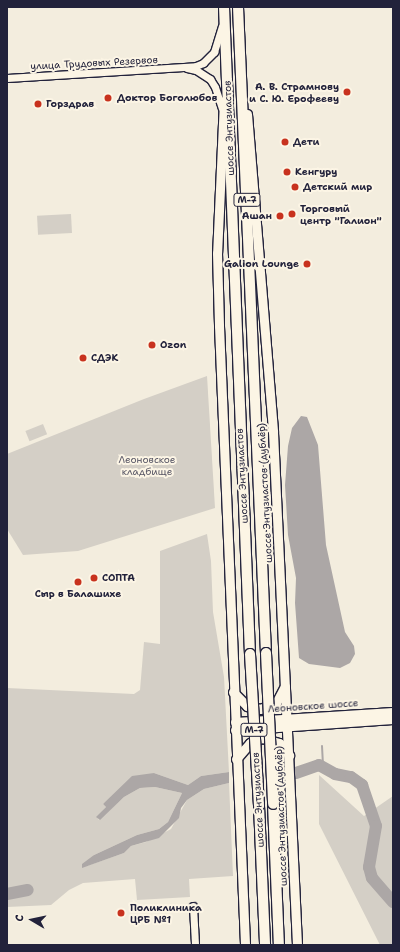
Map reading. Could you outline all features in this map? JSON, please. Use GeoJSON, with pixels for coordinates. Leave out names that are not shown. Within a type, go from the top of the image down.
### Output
{"type":"FeatureCollection","features":[{"type":"Feature","properties":{"kind":"highway","name":"шоссе Энтузиастов"},"geometry":{"type":"LineString","coordinates":[[238,7],[279,945]]}},
{"type":"Feature","properties":{"kind":"highway","name":"шоссе Энтузиастов"},"geometry":{"type":"LineString","coordinates":[[224,10],[250,654],[265,945]]}},
{"type":"Feature","properties":{"kind":"main road","name":"шоссе Энтузиастов (дублёр)"},"geometry":{"type":"LineString","coordinates":[[240,41],[273,432],[290,759],[297,945]]}},
{"type":"Feature","properties":{"kind":"main road"},"geometry":{"type":"LineString","coordinates":[[226,63],[218,253],[219,326],[233,692],[245,945]]}},
{"type":"Feature","properties":{"kind":"main road"},"geometry":{"type":"LineString","coordinates":[[233,692],[247,706],[264,709],[279,700],[286,683]]}},
{"type":"Feature","properties":{"kind":"main road","name":"Леоновское шоссе"},"geometry":{"type":"LineString","coordinates":[[235,726],[393,712]]}},
{"type":"Feature","properties":{"kind":"main road","name":"Леоновское шоссе"},"geometry":{"type":"LineString","coordinates":[[288,722],[393,719]]}},
{"type":"Feature","properties":{"kind":"main road"},"geometry":{"type":"LineString","coordinates":[[236,759],[250,742],[262,738],[279,743],[290,759]]}},
{"type":"Feature","properties":{"kind":"street","name":"улица Трудовых Резервов"},"geometry":{"type":"LineString","coordinates":[[7,78],[196,66],[209,58],[220,35],[224,10]]}},
{"type":"Feature","properties":{"kind":"street","name":"улица Трудовых Резервов"},"geometry":{"type":"LineString","coordinates":[[183,68],[196,70],[210,79],[220,99],[223,115]]}},
{"type":"Feature","properties":{"kind":"street"},"geometry":{"type":"LineString","coordinates":[[193,906],[195,945]]}},
{"type":"Feature","properties":{"kind":"green space"},"geometry":{"type":"Polygon","coordinates":[[[71,214],[72,233],[38,235],[37,216],[71,214]]]}},
{"type":"Feature","properties":{"kind":"green space","name":"Леоновское кладбище"},"geometry":{"type":"Polygon","coordinates":[[[207,376],[215,508],[78,551],[23,555],[7,529],[7,454],[144,399],[207,376]]]}},
{"type":"Feature","properties":{"kind":"green space"},"geometry":{"type":"Polygon","coordinates":[[[43,424],[47,434],[30,441],[25,431],[43,424]]]}},
{"type":"Feature","properties":{"kind":"green space"},"geometry":{"type":"Polygon","coordinates":[[[207,534],[211,561],[213,612],[224,677],[229,772],[201,776],[188,785],[154,773],[103,804],[106,807],[97,817],[99,820],[124,797],[140,788],[155,787],[182,793],[168,822],[159,829],[137,835],[94,855],[87,866],[124,853],[131,846],[146,842],[171,829],[187,800],[204,789],[229,783],[233,876],[189,879],[190,897],[137,900],[135,879],[83,883],[69,890],[51,905],[7,907],[7,688],[134,694],[140,690],[144,642],[160,644],[160,551],[207,534]]]}},
{"type":"Feature","properties":{"kind":"green space"},"geometry":{"type":"Polygon","coordinates":[[[319,775],[364,816],[393,796],[393,945],[380,945],[319,824],[319,775]]]}},
{"type":"Feature","properties":{"kind":"shaded area"},"geometry":{"type":"Polygon","coordinates":[[[301,416],[307,417],[318,445],[326,545],[345,632],[354,646],[355,654],[350,663],[340,668],[309,664],[299,658],[295,603],[296,578],[288,535],[285,485],[288,446],[292,428],[301,416]]]}},
{"type":"Feature","properties":{"kind":"shaded area"},"geometry":{"type":"Polygon","coordinates":[[[229,772],[229,783],[204,789],[187,800],[181,808],[179,818],[159,838],[131,846],[124,853],[82,868],[82,864],[94,855],[137,835],[159,829],[168,822],[182,793],[155,787],[140,788],[124,797],[100,820],[96,817],[106,807],[103,804],[132,776],[154,773],[188,785],[201,776],[229,772]]]}},
{"type":"Feature","properties":{"kind":"waterway"},"geometry":{"type":"LineString","coordinates":[[322,746],[323,766]]}},
{"type":"Feature","properties":{"kind":"waterway"},"geometry":{"type":"LineString","coordinates":[[296,773],[319,765],[335,774],[351,777],[362,785],[376,826],[369,867],[372,878],[393,902]]}},
{"type":"Feature","properties":{"kind":"waterway"},"geometry":{"type":"LineString","coordinates":[[7,894],[28,890]]}},
{"type":"Feature","properties":{"kind":"place","name":"А. В. Страмнову и С. Ю. Ерофееву"},"geometry":{"type":"Point","coordinates":[347,92]}},
{"type":"Feature","properties":{"kind":"place","name":"Доктор Боголюбов"},"geometry":{"type":"Point","coordinates":[108,98]}},
{"type":"Feature","properties":{"kind":"place","name":"Горздрав"},"geometry":{"type":"Point","coordinates":[38,104]}},
{"type":"Feature","properties":{"kind":"place","name":"Дети"},"geometry":{"type":"Point","coordinates":[285,142]}},
{"type":"Feature","properties":{"kind":"place","name":"Кенгуру"},"geometry":{"type":"Point","coordinates":[287,172]}},
{"type":"Feature","properties":{"kind":"place","name":"Детский мир"},"geometry":{"type":"Point","coordinates":[295,187]}},
{"type":"Feature","properties":{"kind":"place","name":"Торговый центр \"Галион\""},"geometry":{"type":"Point","coordinates":[292,214]}},
{"type":"Feature","properties":{"kind":"place","name":"Ашан"},"geometry":{"type":"Point","coordinates":[280,216]}},
{"type":"Feature","properties":{"kind":"place","name":"Galion Lounge"},"geometry":{"type":"Point","coordinates":[307,264]}},
{"type":"Feature","properties":{"kind":"place","name":"Ozon"},"geometry":{"type":"Point","coordinates":[152,345]}},
{"type":"Feature","properties":{"kind":"place","name":"СДЭК"},"geometry":{"type":"Point","coordinates":[83,358]}},
{"type":"Feature","properties":{"kind":"place","name":"СОПТА"},"geometry":{"type":"Point","coordinates":[94,578]}},
{"type":"Feature","properties":{"kind":"place","name":"Сыр в Балашихе"},"geometry":{"type":"Point","coordinates":[78,582]}},
{"type":"Feature","properties":{"kind":"place","name":"Поликлиника ЦРБ №1"},"geometry":{"type":"Point","coordinates":[121,913]}}]}
